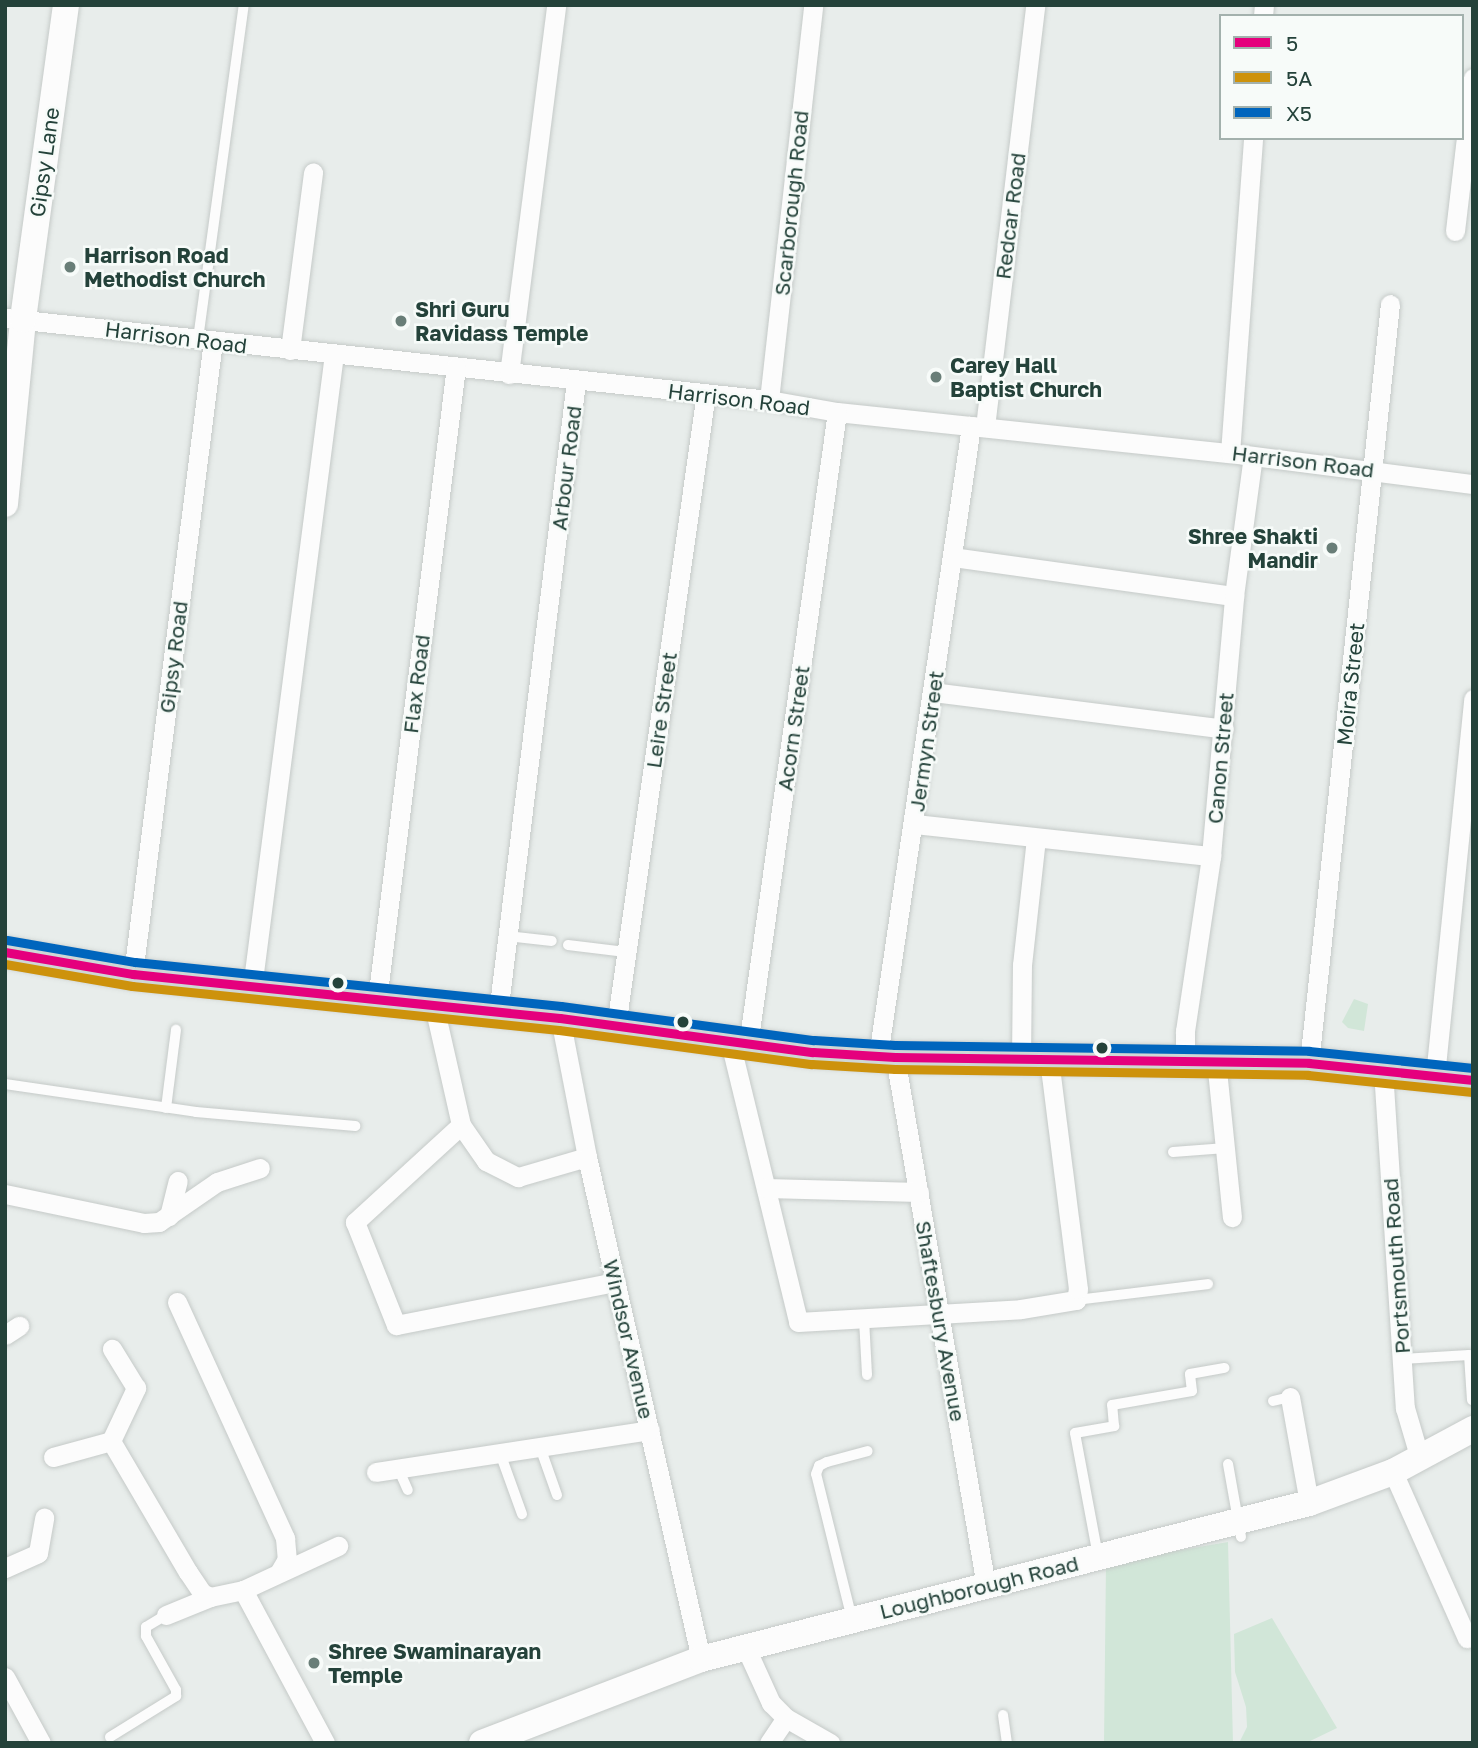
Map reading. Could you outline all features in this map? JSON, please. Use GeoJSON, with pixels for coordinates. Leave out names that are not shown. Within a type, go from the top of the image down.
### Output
{"type":"FeatureCollection","features":[{"type":"Feature","properties":{"kind":"main road"},"geometry":{"type":"LineString","coordinates":[[5,952],[133,974],[560,1018],[739,1043],[887,1057],[1309,1063],[1473,1080]]}},
{"type":"Feature","properties":{"kind":"street","name":"Gipsy Lane"},"geometry":{"type":"LineString","coordinates":[[5,504],[14,318],[66,5]]}},
{"type":"Feature","properties":{"kind":"street"},"geometry":{"type":"LineString","coordinates":[[509,374],[556,5]]}},
{"type":"Feature","properties":{"kind":"street","name":"Scarborough Road"},"geometry":{"type":"LineString","coordinates":[[769,400],[813,5]]}},
{"type":"Feature","properties":{"kind":"street","name":"Redcar Road"},"geometry":{"type":"LineString","coordinates":[[978,427],[1035,5]]}},
{"type":"Feature","properties":{"kind":"street"},"geometry":{"type":"LineString","coordinates":[[1455,231],[1473,76]]}},
{"type":"Feature","properties":{"kind":"street"},"geometry":{"type":"LineString","coordinates":[[1230,453],[1253,140]]}},
{"type":"Feature","properties":{"kind":"street"},"geometry":{"type":"LineString","coordinates":[[290,350],[313,172]]}},
{"type":"Feature","properties":{"kind":"street","name":"Moira Street"},"geometry":{"type":"LineString","coordinates":[[1309,1063],[1390,304]]}},
{"type":"Feature","properties":{"kind":"street","name":"Harrison Road"},"geometry":{"type":"LineString","coordinates":[[14,318],[509,374],[769,400],[837,412],[1230,453],[1473,484]]}},
{"type":"Feature","properties":{"kind":"street","name":"Gipsy Road"},"geometry":{"type":"LineString","coordinates":[[133,974],[205,340]]}},
{"type":"Feature","properties":{"kind":"street"},"geometry":{"type":"LineString","coordinates":[[252,988],[334,354]]}},
{"type":"Feature","properties":{"kind":"street","name":"Flax Road"},"geometry":{"type":"LineString","coordinates":[[377,1000],[456,367]]}},
{"type":"Feature","properties":{"kind":"street","name":"Arbour Road"},"geometry":{"type":"LineString","coordinates":[[498,1013],[576,381]]}},
{"type":"Feature","properties":{"kind":"street","name":"Leire Street"},"geometry":{"type":"LineString","coordinates":[[616,1026],[706,393]]}},
{"type":"Feature","properties":{"kind":"street","name":"Acorn Street"},"geometry":{"type":"LineString","coordinates":[[739,1043],[837,412]]}},
{"type":"Feature","properties":{"kind":"street","name":"Jermyn Street"},"geometry":{"type":"LineString","coordinates":[[887,1057],[915,824],[952,557],[978,427]]}},
{"type":"Feature","properties":{"kind":"street","name":"Canon Street"},"geometry":{"type":"LineString","coordinates":[[1185,1060],[1185,1031],[1211,856],[1234,596],[1253,456]]}},
{"type":"Feature","properties":{"kind":"street"},"geometry":{"type":"LineString","coordinates":[[952,557],[1234,596]]}},
{"type":"Feature","properties":{"kind":"street"},"geometry":{"type":"LineString","coordinates":[[933,692],[1224,729]]}},
{"type":"Feature","properties":{"kind":"street"},"geometry":{"type":"LineString","coordinates":[[1435,1076],[1473,699]]}},
{"type":"Feature","properties":{"kind":"street"},"geometry":{"type":"LineString","coordinates":[[915,824],[1211,856]]}},
{"type":"Feature","properties":{"kind":"street"},"geometry":{"type":"LineString","coordinates":[[739,1043],[766,1188],[797,1322],[1021,1309],[1076,1300],[1078,1289],[1035,1059],[1022,965],[1035,839]]}},
{"type":"Feature","properties":{"kind":"street"},"geometry":{"type":"LineString","coordinates":[[434,1006],[461,1125],[486,1161],[518,1177],[587,1157]]}},
{"type":"Feature","properties":{"kind":"street","name":"Windsor Avenue"},"geometry":{"type":"LineString","coordinates":[[560,1018],[587,1157],[701,1659]]}},
{"type":"Feature","properties":{"kind":"street","name":"Shaftesbury Avenue"},"geometry":{"type":"LineString","coordinates":[[887,1057],[919,1192],[986,1586]]}},
{"type":"Feature","properties":{"kind":"street"},"geometry":{"type":"LineString","coordinates":[[1216,1060],[1232,1217]]}},
{"type":"Feature","properties":{"kind":"street","name":"Portsmouth Road"},"geometry":{"type":"LineString","coordinates":[[1383,1070],[1405,1408],[1420,1460]]}},
{"type":"Feature","properties":{"kind":"street"},"geometry":{"type":"LineString","coordinates":[[461,1125],[355,1222],[396,1325],[616,1282]]}},
{"type":"Feature","properties":{"kind":"street"},"geometry":{"type":"LineString","coordinates":[[5,1194],[144,1223],[159,1223],[218,1182],[260,1168]]}},
{"type":"Feature","properties":{"kind":"street"},"geometry":{"type":"LineString","coordinates":[[169,1216],[178,1181]]}},
{"type":"Feature","properties":{"kind":"street"},"geometry":{"type":"LineString","coordinates":[[766,1188],[919,1192]]}},
{"type":"Feature","properties":{"kind":"street"},"geometry":{"type":"LineString","coordinates":[[177,1301],[285,1538],[287,1559],[280,1571]]}},
{"type":"Feature","properties":{"kind":"street"},"geometry":{"type":"LineString","coordinates":[[53,1457],[111,1441],[136,1388],[112,1349]]}},
{"type":"Feature","properties":{"kind":"street"},"geometry":{"type":"LineString","coordinates":[[1281,1399],[1309,1503]]}},
{"type":"Feature","properties":{"kind":"street","name":"Loughborough Road"},"geometry":{"type":"LineString","coordinates":[[493,1741],[701,1659],[745,1646],[1098,1557],[1240,1530],[1394,1472],[1473,1429]]}},
{"type":"Feature","properties":{"kind":"street"},"geometry":{"type":"LineString","coordinates":[[376,1472],[650,1430]]}},
{"type":"Feature","properties":{"kind":"street"},"geometry":{"type":"LineString","coordinates":[[111,1441],[188,1572],[202,1593],[210,1597]]}},
{"type":"Feature","properties":{"kind":"street"},"geometry":{"type":"LineString","coordinates":[[1394,1472],[1467,1638]]}},
{"type":"Feature","properties":{"kind":"street"},"geometry":{"type":"LineString","coordinates":[[5,1567],[38,1553],[44,1518]]}},
{"type":"Feature","properties":{"kind":"street"},"geometry":{"type":"LineString","coordinates":[[166,1615],[210,1597],[243,1590],[338,1546]]}},
{"type":"Feature","properties":{"kind":"street"},"geometry":{"type":"LineString","coordinates":[[243,1590],[325,1743]]}},
{"type":"Feature","properties":{"kind":"street"},"geometry":{"type":"LineString","coordinates":[[745,1646],[762,1689],[786,1718],[830,1743]]}},
{"type":"Feature","properties":{"kind":"street"},"geometry":{"type":"LineString","coordinates":[[5,1677],[41,1743]]}},
{"type":"Feature","properties":{"kind":"street"},"geometry":{"type":"LineString","coordinates":[[769,1743],[786,1718]]}},
{"type":"Feature","properties":{"kind":"lane"},"geometry":{"type":"LineString","coordinates":[[205,340],[244,5]]}},
{"type":"Feature","properties":{"kind":"lane"},"geometry":{"type":"LineString","coordinates":[[508,936],[552,941]]}},
{"type":"Feature","properties":{"kind":"lane"},"geometry":{"type":"LineString","coordinates":[[568,945],[626,952]]}},
{"type":"Feature","properties":{"kind":"lane"},"geometry":{"type":"LineString","coordinates":[[166,1108],[176,1030]]}},
{"type":"Feature","properties":{"kind":"lane"},"geometry":{"type":"LineString","coordinates":[[5,1084],[166,1108],[355,1126]]}},
{"type":"Feature","properties":{"kind":"lane"},"geometry":{"type":"LineString","coordinates":[[1174,1152],[1226,1148]]}},
{"type":"Feature","properties":{"kind":"lane"},"geometry":{"type":"LineString","coordinates":[[1076,1300],[1208,1284]]}},
{"type":"Feature","properties":{"kind":"lane"},"geometry":{"type":"LineString","coordinates":[[864,1319],[867,1375]]}},
{"type":"Feature","properties":{"kind":"lane"},"geometry":{"type":"LineString","coordinates":[[1402,1359],[1469,1355],[1472,1400]]}},
{"type":"Feature","properties":{"kind":"lane"},"geometry":{"type":"LineString","coordinates":[[1098,1557],[1075,1433],[1114,1426],[1112,1405],[1192,1391],[1190,1374],[1224,1368]]}},
{"type":"Feature","properties":{"kind":"lane"},"geometry":{"type":"LineString","coordinates":[[540,1447],[558,1495]]}},
{"type":"Feature","properties":{"kind":"lane"},"geometry":{"type":"LineString","coordinates":[[852,1619],[816,1474],[819,1466],[827,1462],[868,1451]]}},
{"type":"Feature","properties":{"kind":"lane"},"geometry":{"type":"LineString","coordinates":[[500,1453],[522,1514]]}},
{"type":"Feature","properties":{"kind":"lane"},"geometry":{"type":"LineString","coordinates":[[1228,1464],[1240,1530]]}},
{"type":"Feature","properties":{"kind":"lane"},"geometry":{"type":"LineString","coordinates":[[398,1468],[408,1490]]}},
{"type":"Feature","properties":{"kind":"lane"},"geometry":{"type":"LineString","coordinates":[[110,1737],[176,1696],[176,1690],[146,1636],[146,1627],[166,1615]]}},
{"type":"Feature","properties":{"kind":"lane"},"geometry":{"type":"LineString","coordinates":[[1003,1715],[1007,1743]]}},
{"type":"Feature","properties":{"kind":"green space"},"geometry":{"type":"Polygon","coordinates":[[[1354,999],[1368,1004],[1364,1031],[1348,1028],[1342,1022],[1354,999]]]}},
{"type":"Feature","properties":{"kind":"green space"},"geometry":{"type":"Polygon","coordinates":[[[1228,1542],[1233,1743],[1104,1743],[1106,1563],[1228,1542]]]}},
{"type":"Feature","properties":{"kind":"green space"},"geometry":{"type":"Polygon","coordinates":[[[1272,1618],[1337,1728],[1306,1743],[1239,1743],[1247,1727],[1246,1707],[1235,1672],[1234,1634],[1272,1618]]]}},
{"type":"Feature","properties":{"kind":"transit line","name":"X5"},"geometry":{"type":"LineString","coordinates":[[7,940],[135,962],[561,1006],[814,1040],[895,1045],[1309,1051],[1473,1068]]}},
{"type":"Feature","properties":{"kind":"transit line","name":"5"},"geometry":{"type":"LineString","coordinates":[[5,952],[133,974],[560,1018],[813,1052],[895,1057],[1309,1063],[1473,1080]]}},
{"type":"Feature","properties":{"kind":"transit line","name":"5A"},"geometry":{"type":"LineString","coordinates":[[5,964],[132,986],[559,1030],[812,1064],[895,1069],[1308,1075],[1472,1092]]}},
{"type":"Feature","properties":{"kind":"place","name":"Harrison Road Methodist Church"},"geometry":{"type":"Point","coordinates":[70,267]}},
{"type":"Feature","properties":{"kind":"place","name":"Shri Guru Ravidass Temple"},"geometry":{"type":"Point","coordinates":[401,321]}},
{"type":"Feature","properties":{"kind":"place","name":"Carey Hall Baptist Church"},"geometry":{"type":"Point","coordinates":[936,377]}},
{"type":"Feature","properties":{"kind":"place","name":"Shree Shakti Mandir"},"geometry":{"type":"Point","coordinates":[1332,548]}},
{"type":"Feature","properties":{"kind":"place","name":"Shree Swaminarayan Temple"},"geometry":{"type":"Point","coordinates":[314,1663]}}]}
